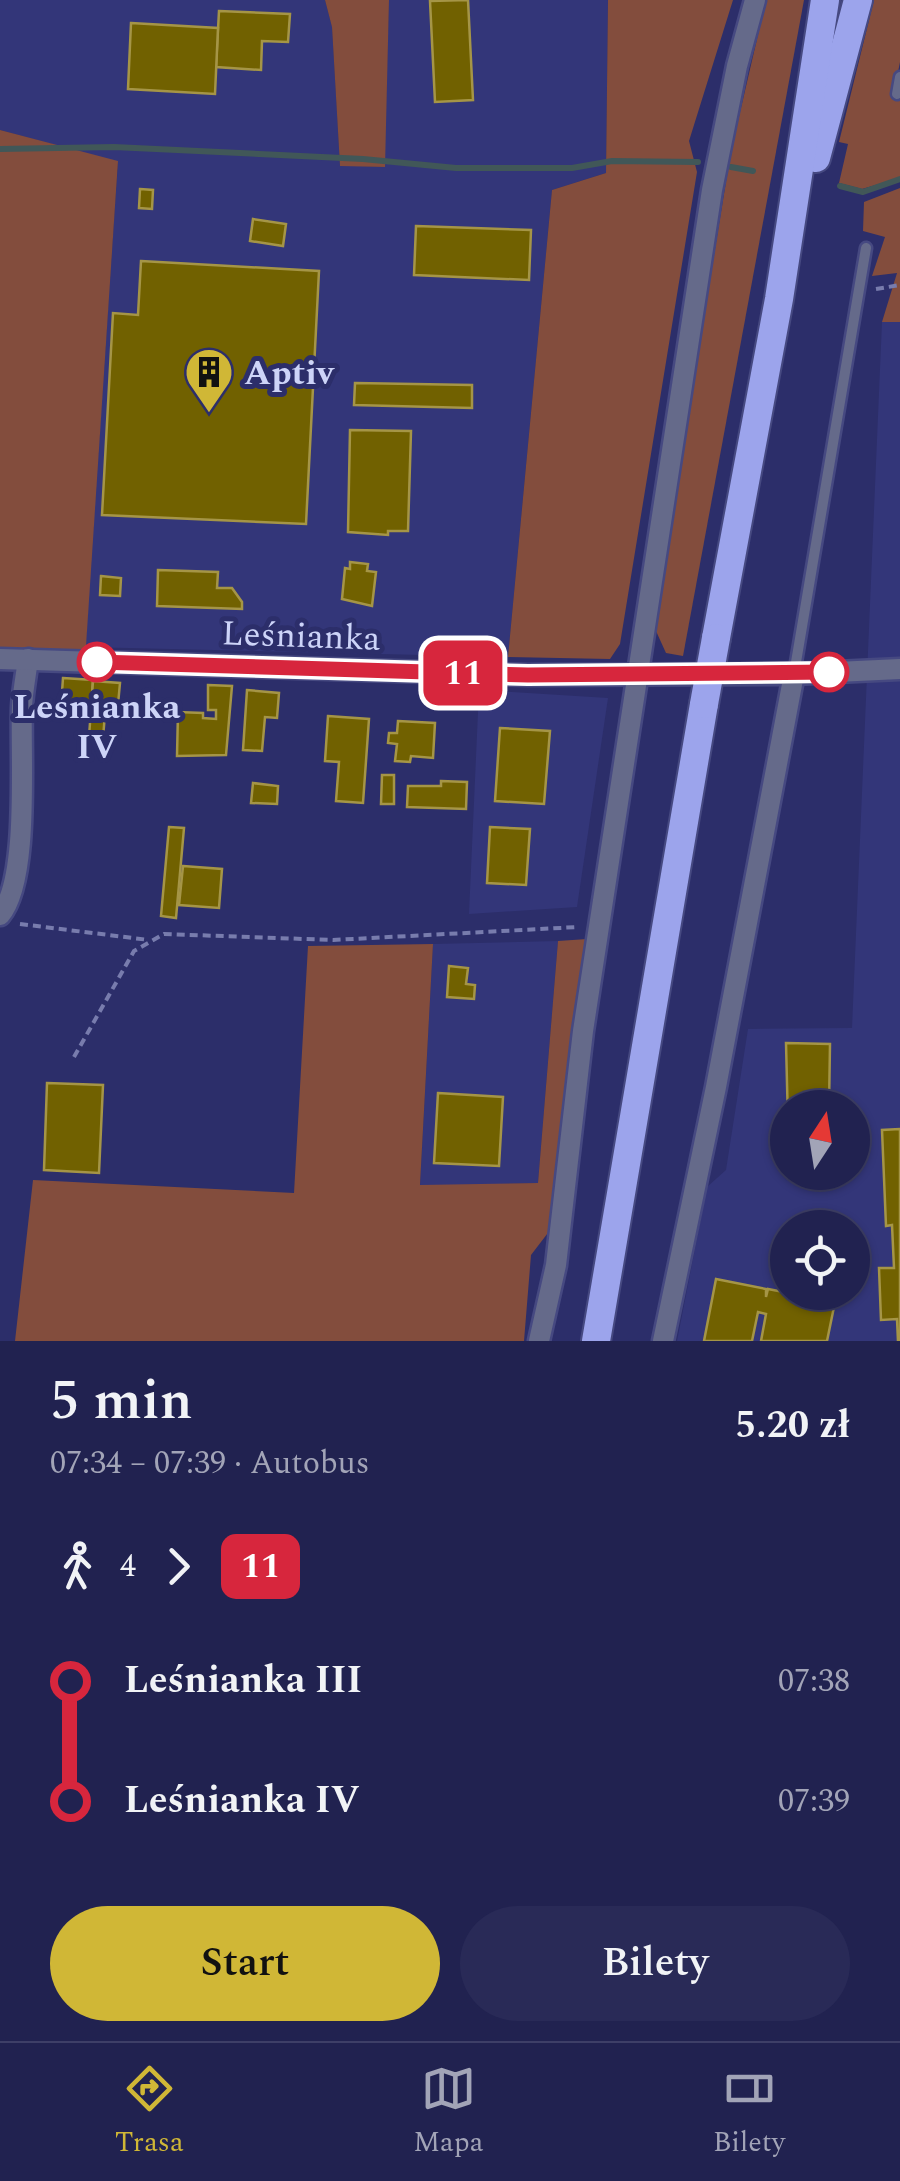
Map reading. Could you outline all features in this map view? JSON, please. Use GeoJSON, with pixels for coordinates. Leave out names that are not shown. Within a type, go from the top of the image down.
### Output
{"type":"FeatureCollection","features":[{"type":"Feature","properties":{"kind":"highway"},"geometry":{"type":"LineString","coordinates":[[596,1341],[704,704],[779,299],[826,0]]}},
{"type":"Feature","properties":{"kind":"highway"},"geometry":{"type":"LineString","coordinates":[[779,299],[858,0]]}},
{"type":"Feature","properties":{"kind":"street"},"geometry":{"type":"LineString","coordinates":[[540,1341],[556,1265],[582,1031],[712,190],[754,0]]}},
{"type":"Feature","properties":{"kind":"street","name":"Leśnianka"},"geometry":{"type":"LineString","coordinates":[[0,658],[528,675],[794,674],[900,669]]}},
{"type":"Feature","properties":{"kind":"street"},"geometry":{"type":"LineString","coordinates":[[10,920],[6,908],[18,869],[22,701],[28,659]]}},
{"type":"Feature","properties":{"kind":"street"},"geometry":{"type":"LineString","coordinates":[[663,1341],[794,674]]}},
{"type":"Feature","properties":{"kind":"lane"},"geometry":{"type":"LineString","coordinates":[[896,94],[900,78]]}},
{"type":"Feature","properties":{"kind":"lane"},"geometry":{"type":"LineString","coordinates":[[794,674],[866,248]]}},
{"type":"Feature","properties":{"kind":"path"},"geometry":{"type":"LineString","coordinates":[[858,298],[900,285]]}},
{"type":"Feature","properties":{"kind":"path"},"geometry":{"type":"LineString","coordinates":[[10,920],[152,940]]}},
{"type":"Feature","properties":{"kind":"path"},"geometry":{"type":"LineString","coordinates":[[74,1056],[134,951],[164,934],[333,940],[599,927]]}},
{"type":"Feature","properties":{"kind":"shaded area"},"geometry":{"type":"Polygon","coordinates":[[[0,0],[325,0],[332,26],[340,165],[384,167],[389,0],[608,0],[606,173],[552,190],[508,657],[85,647],[118,162],[0,130],[0,0]]]}},
{"type":"Feature","properties":{"kind":"shaded area"},"geometry":{"type":"Polygon","coordinates":[[[325,0],[389,0],[385,167],[340,166],[332,27],[325,0]]]}},
{"type":"Feature","properties":{"kind":"shaded area"},"geometry":{"type":"Polygon","coordinates":[[[608,0],[733,0],[689,141],[697,172],[620,644],[610,659],[508,657],[552,190],[606,173],[608,0]]]}},
{"type":"Feature","properties":{"kind":"shaded area"},"geometry":{"type":"Polygon","coordinates":[[[766,0],[804,0],[683,656],[666,653],[656,631],[659,591],[731,151],[766,0]]]}},
{"type":"Feature","properties":{"kind":"shaded area"},"geometry":{"type":"Polygon","coordinates":[[[874,0],[900,0],[900,62],[893,97],[900,96],[900,178],[862,189],[839,183],[848,144],[839,142],[874,0]]]}},
{"type":"Feature","properties":{"kind":"shaded area"},"geometry":{"type":"Polygon","coordinates":[[[0,130],[118,161],[85,661],[0,659],[0,130]]]}},
{"type":"Feature","properties":{"kind":"shaded area"},"geometry":{"type":"Polygon","coordinates":[[[900,188],[900,322],[882,322],[897,273],[872,276],[885,237],[863,231],[864,202],[900,188]]]}},
{"type":"Feature","properties":{"kind":"shaded area"},"geometry":{"type":"Polygon","coordinates":[[[882,322],[900,322],[900,1341],[677,1341],[707,1187],[726,1170],[748,1029],[852,1028],[882,322]]]}},
{"type":"Feature","properties":{"kind":"shaded area"},"geometry":{"type":"Polygon","coordinates":[[[479,690],[608,698],[577,907],[469,914],[479,690]]]}},
{"type":"Feature","properties":{"kind":"shaded area"},"geometry":{"type":"Polygon","coordinates":[[[587,939],[554,1225],[531,1255],[524,1341],[15,1341],[33,1180],[294,1193],[308,946],[433,944],[420,1185],[538,1183],[558,941],[587,939]]]}},
{"type":"Feature","properties":{"kind":"shaded area"},"geometry":{"type":"Polygon","coordinates":[[[558,941],[538,1183],[420,1186],[433,944],[558,941]]]}},
{"type":"Feature","properties":{"kind":"building"},"geometry":{"type":"Polygon","coordinates":[[[468,0],[473,100],[435,102],[430,1],[468,0]]]}},
{"type":"Feature","properties":{"kind":"building"},"geometry":{"type":"Polygon","coordinates":[[[219,11],[290,14],[288,42],[262,41],[261,70],[216,67],[219,11]]]}},
{"type":"Feature","properties":{"kind":"building"},"geometry":{"type":"Polygon","coordinates":[[[131,23],[218,28],[215,94],[128,89],[131,23]]]}},
{"type":"Feature","properties":{"kind":"building"},"geometry":{"type":"Polygon","coordinates":[[[140,189],[153,190],[152,209],[139,208],[140,189]]]}},
{"type":"Feature","properties":{"kind":"building"},"geometry":{"type":"Polygon","coordinates":[[[253,219],[286,224],[283,246],[250,241],[253,219]]]}},
{"type":"Feature","properties":{"kind":"building"},"geometry":{"type":"Polygon","coordinates":[[[416,226],[531,230],[529,280],[414,275],[416,226]]]}},
{"type":"Feature","properties":{"kind":"building","name":"Aptiv"},"geometry":{"type":"Polygon","coordinates":[[[141,261],[319,271],[306,524],[102,515],[113,313],[138,315],[141,261]]]}},
{"type":"Feature","properties":{"kind":"building"},"geometry":{"type":"Polygon","coordinates":[[[355,383],[472,385],[472,408],[354,405],[355,383]]]}},
{"type":"Feature","properties":{"kind":"building"},"geometry":{"type":"Polygon","coordinates":[[[350,430],[411,431],[408,531],[388,531],[388,535],[348,532],[350,430]]]}},
{"type":"Feature","properties":{"kind":"building"},"geometry":{"type":"Polygon","coordinates":[[[350,562],[368,564],[367,571],[376,572],[372,606],[342,599],[345,568],[350,569],[350,562]]]}},
{"type":"Feature","properties":{"kind":"building"},"geometry":{"type":"Polygon","coordinates":[[[158,570],[218,572],[217,588],[232,588],[242,602],[242,609],[157,606],[158,570]]]}},
{"type":"Feature","properties":{"kind":"building"},"geometry":{"type":"Polygon","coordinates":[[[101,576],[121,578],[120,596],[100,595],[101,576]]]}},
{"type":"Feature","properties":{"kind":"building"},"geometry":{"type":"Polygon","coordinates":[[[63,678],[93,680],[90,720],[79,719],[79,707],[61,706],[63,678]]]}},
{"type":"Feature","properties":{"kind":"building"},"geometry":{"type":"Polygon","coordinates":[[[93,681],[120,683],[117,715],[105,714],[103,738],[89,737],[93,681]]]}},
{"type":"Feature","properties":{"kind":"building"},"geometry":{"type":"Polygon","coordinates":[[[208,685],[232,686],[226,755],[177,756],[178,712],[203,713],[203,718],[216,719],[216,710],[208,710],[208,685]]]}},
{"type":"Feature","properties":{"kind":"building"},"geometry":{"type":"Polygon","coordinates":[[[247,690],[279,693],[277,718],[265,717],[262,751],[243,750],[247,690]]]}},
{"type":"Feature","properties":{"kind":"building"},"geometry":{"type":"Polygon","coordinates":[[[328,716],[369,719],[363,803],[336,801],[339,762],[325,761],[328,716]]]}},
{"type":"Feature","properties":{"kind":"building"},"geometry":{"type":"Polygon","coordinates":[[[398,721],[435,723],[433,758],[411,756],[410,762],[395,761],[397,744],[388,743],[389,733],[397,733],[398,721]]]}},
{"type":"Feature","properties":{"kind":"building"},"geometry":{"type":"Polygon","coordinates":[[[500,728],[550,731],[544,804],[495,801],[500,728]]]}},
{"type":"Feature","properties":{"kind":"building"},"geometry":{"type":"Polygon","coordinates":[[[382,775],[394,775],[394,804],[381,804],[382,775]]]}},
{"type":"Feature","properties":{"kind":"building"},"geometry":{"type":"Polygon","coordinates":[[[441,781],[467,782],[466,809],[407,807],[408,786],[441,786],[441,781]]]}},
{"type":"Feature","properties":{"kind":"building"},"geometry":{"type":"Polygon","coordinates":[[[253,783],[278,786],[277,804],[251,803],[253,783]]]}},
{"type":"Feature","properties":{"kind":"building"},"geometry":{"type":"Polygon","coordinates":[[[169,827],[184,828],[176,918],[161,916],[169,827]]]}},
{"type":"Feature","properties":{"kind":"building"},"geometry":{"type":"Polygon","coordinates":[[[490,827],[530,829],[526,885],[487,883],[490,827]]]}},
{"type":"Feature","properties":{"kind":"building"},"geometry":{"type":"Polygon","coordinates":[[[183,866],[222,869],[219,908],[179,905],[183,866]]]}},
{"type":"Feature","properties":{"kind":"building"},"geometry":{"type":"Polygon","coordinates":[[[449,966],[468,968],[466,984],[475,985],[474,999],[447,997],[449,966]]]}},
{"type":"Feature","properties":{"kind":"building"},"geometry":{"type":"Polygon","coordinates":[[[786,1043],[830,1044],[829,1090],[787,1090],[786,1043]]]}},
{"type":"Feature","properties":{"kind":"building"},"geometry":{"type":"Polygon","coordinates":[[[47,1083],[103,1085],[99,1173],[44,1170],[47,1083]]]}},
{"type":"Feature","properties":{"kind":"building"},"geometry":{"type":"Polygon","coordinates":[[[438,1093],[503,1097],[499,1166],[434,1163],[438,1093]]]}},
{"type":"Feature","properties":{"kind":"building"},"geometry":{"type":"Polygon","coordinates":[[[900,1129],[898,1341],[897,1319],[881,1320],[879,1268],[894,1268],[892,1225],[886,1226],[882,1130],[900,1129]]]}},
{"type":"Feature","properties":{"kind":"building"},"geometry":{"type":"Polygon","coordinates":[[[716,1279],[766,1289],[766,1297],[770,1289],[770,1310],[833,1310],[827,1341],[761,1341],[766,1314],[758,1312],[752,1341],[704,1341],[716,1279]]]}},
{"type":"Feature","properties":{"kind":"waterway"},"geometry":{"type":"LineString","coordinates":[[0,149],[114,147],[363,159],[456,168],[572,168],[612,161],[698,162]]}},
{"type":"Feature","properties":{"kind":"waterway"},"geometry":{"type":"LineString","coordinates":[[731,167],[753,171]]}},
{"type":"Feature","properties":{"kind":"waterway"},"geometry":{"type":"LineString","coordinates":[[840,186],[863,192],[900,179]]}},
{"type":"Feature","properties":{"kind":"bus line","name":"11"},"geometry":{"type":"LineString","coordinates":[[97,662],[528,675],[829,672]]}},
{"type":"Feature","properties":{"kind":"place","name":"Aptiv"},"geometry":{"type":"Point","coordinates":[209,414]}},
{"type":"Feature","properties":{"kind":"place","name":"Leśnianka IV"},"geometry":{"type":"Point","coordinates":[97,662]}}]}
